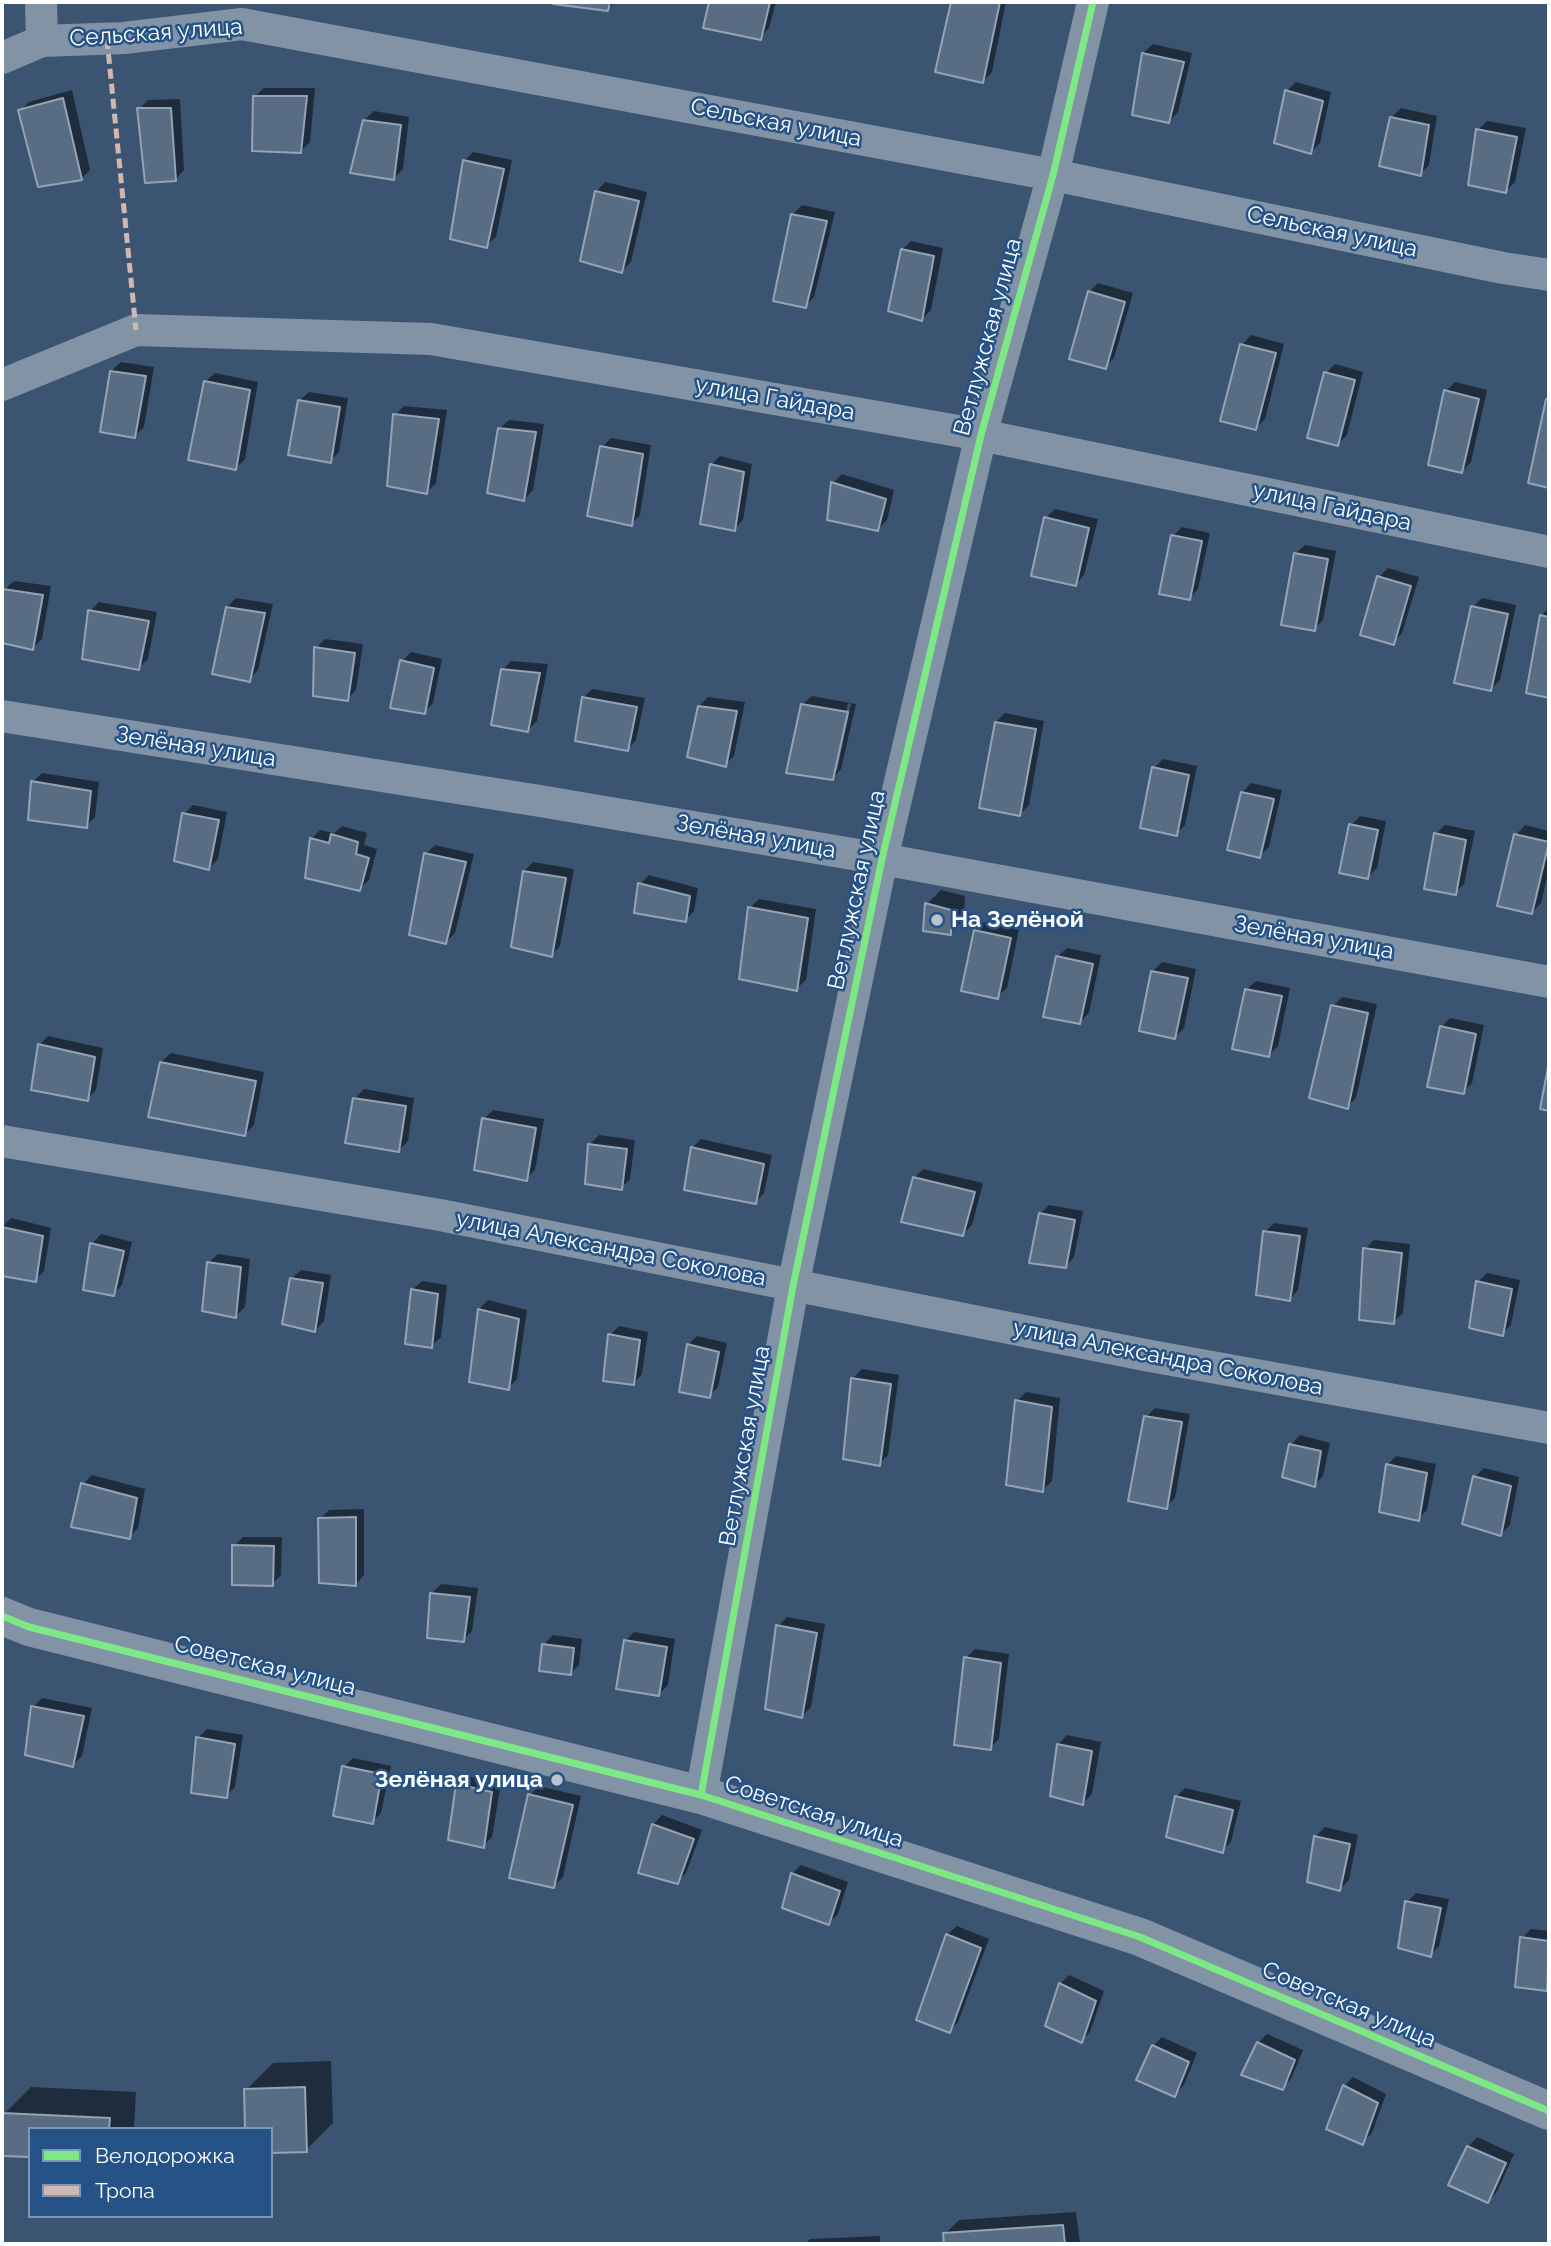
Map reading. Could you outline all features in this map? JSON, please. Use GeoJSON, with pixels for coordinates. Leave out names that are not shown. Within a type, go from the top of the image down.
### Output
{"type":"FeatureCollection","features":[{"type":"Feature","properties":{"kind":"street"},"geometry":{"type":"LineString","coordinates":[[41,2],[42,41]]}},
{"type":"Feature","properties":{"kind":"street","name":"Ветлужская улица"},"geometry":{"type":"LineString","coordinates":[[701,1795],[793,1286],[882,859],[981,435],[1053,175],[1093,2]]}},
{"type":"Feature","properties":{"kind":"street","name":"Сельская улица"},"geometry":{"type":"LineString","coordinates":[[2,58],[42,41],[124,38],[242,24],[1053,175],[1503,268],[1549,275]]}},
{"type":"Feature","properties":{"kind":"street","name":"улица Гайдара"},"geometry":{"type":"LineString","coordinates":[[2,385],[136,330],[431,340],[981,435],[1549,552]]}},
{"type":"Feature","properties":{"kind":"street","name":"Зелёная улица"},"geometry":{"type":"LineString","coordinates":[[2,716],[540,801],[882,859],[1549,982]]}},
{"type":"Feature","properties":{"kind":"street","name":"улица Александра Соколова"},"geometry":{"type":"LineString","coordinates":[[2,1141],[440,1214],[1145,1355],[1549,1428]]}},
{"type":"Feature","properties":{"kind":"street","name":"Советская улица"},"geometry":{"type":"LineString","coordinates":[[2,1616],[29,1628],[701,1795],[1140,1937],[1549,2111]]}},
{"type":"Feature","properties":{"kind":"building"},"geometry":{"type":"Polygon","coordinates":[[[610,2],[608,11],[553,4],[610,2]]]}},
{"type":"Feature","properties":{"kind":"building"},"geometry":{"type":"Polygon","coordinates":[[[709,2],[770,2],[761,40],[703,28],[709,2]]]}},
{"type":"Feature","properties":{"kind":"building"},"geometry":{"type":"Polygon","coordinates":[[[951,2],[1000,2],[983,83],[935,72],[951,2]]]}},
{"type":"Feature","properties":{"kind":"building"},"geometry":{"type":"Polygon","coordinates":[[[1142,53],[1184,62],[1169,123],[1132,115],[1142,53]]]}},
{"type":"Feature","properties":{"kind":"building"},"geometry":{"type":"Polygon","coordinates":[[[1285,90],[1323,101],[1311,154],[1274,143],[1285,90]]]}},
{"type":"Feature","properties":{"kind":"building"},"geometry":{"type":"Polygon","coordinates":[[[253,96],[307,96],[301,153],[252,151],[253,96]]]}},
{"type":"Feature","properties":{"kind":"building"},"geometry":{"type":"Polygon","coordinates":[[[63,98],[82,180],[38,187],[18,110],[63,98]]]}},
{"type":"Feature","properties":{"kind":"building"},"geometry":{"type":"Polygon","coordinates":[[[137,108],[171,108],[176,181],[145,183],[137,108]]]}},
{"type":"Feature","properties":{"kind":"building"},"geometry":{"type":"Polygon","coordinates":[[[1390,117],[1429,125],[1421,176],[1379,166],[1390,117]]]}},
{"type":"Feature","properties":{"kind":"building"},"geometry":{"type":"Polygon","coordinates":[[[363,120],[401,125],[394,180],[350,173],[363,120]]]}},
{"type":"Feature","properties":{"kind":"building"},"geometry":{"type":"Polygon","coordinates":[[[1476,129],[1517,137],[1506,193],[1468,185],[1476,129]]]}},
{"type":"Feature","properties":{"kind":"building"},"geometry":{"type":"Polygon","coordinates":[[[463,160],[504,169],[487,248],[450,239],[463,160]]]}},
{"type":"Feature","properties":{"kind":"building"},"geometry":{"type":"Polygon","coordinates":[[[595,191],[639,201],[622,273],[580,261],[595,191]]]}},
{"type":"Feature","properties":{"kind":"building"},"geometry":{"type":"Polygon","coordinates":[[[791,214],[827,221],[806,308],[773,301],[791,214]]]}},
{"type":"Feature","properties":{"kind":"building"},"geometry":{"type":"Polygon","coordinates":[[[901,249],[934,256],[922,321],[888,311],[901,249]]]}},
{"type":"Feature","properties":{"kind":"building"},"geometry":{"type":"Polygon","coordinates":[[[1088,291],[1125,302],[1106,369],[1069,359],[1088,291]]]}},
{"type":"Feature","properties":{"kind":"building"},"geometry":{"type":"Polygon","coordinates":[[[1240,344],[1276,353],[1256,430],[1220,421],[1240,344]]]}},
{"type":"Feature","properties":{"kind":"building"},"geometry":{"type":"Polygon","coordinates":[[[110,371],[146,376],[135,438],[100,432],[110,371]]]}},
{"type":"Feature","properties":{"kind":"building"},"geometry":{"type":"Polygon","coordinates":[[[1324,372],[1355,380],[1338,446],[1307,438],[1324,372]]]}},
{"type":"Feature","properties":{"kind":"building"},"geometry":{"type":"Polygon","coordinates":[[[204,381],[250,390],[236,470],[188,460],[204,381]]]}},
{"type":"Feature","properties":{"kind":"building"},"geometry":{"type":"Polygon","coordinates":[[[1444,390],[1479,399],[1462,473],[1428,465],[1444,390]]]}},
{"type":"Feature","properties":{"kind":"building"},"geometry":{"type":"Polygon","coordinates":[[[1546,399],[1549,400],[1549,488],[1528,483],[1546,399]]]}},
{"type":"Feature","properties":{"kind":"building"},"geometry":{"type":"Polygon","coordinates":[[[298,400],[340,407],[331,463],[288,455],[298,400]]]}},
{"type":"Feature","properties":{"kind":"building"},"geometry":{"type":"Polygon","coordinates":[[[393,414],[439,419],[427,494],[387,486],[393,414]]]}},
{"type":"Feature","properties":{"kind":"building"},"geometry":{"type":"Polygon","coordinates":[[[498,428],[536,432],[524,501],[487,493],[498,428]]]}},
{"type":"Feature","properties":{"kind":"building"},"geometry":{"type":"Polygon","coordinates":[[[600,446],[643,454],[632,526],[587,516],[600,446]]]}},
{"type":"Feature","properties":{"kind":"building"},"geometry":{"type":"Polygon","coordinates":[[[710,464],[744,472],[735,531],[700,524],[710,464]]]}},
{"type":"Feature","properties":{"kind":"building"},"geometry":{"type":"Polygon","coordinates":[[[831,482],[886,499],[878,531],[827,520],[831,482]]]}},
{"type":"Feature","properties":{"kind":"building"},"geometry":{"type":"Polygon","coordinates":[[[1044,517],[1089,528],[1076,586],[1031,576],[1044,517]]]}},
{"type":"Feature","properties":{"kind":"building"},"geometry":{"type":"Polygon","coordinates":[[[1171,535],[1202,541],[1190,600],[1159,594],[1171,535]]]}},
{"type":"Feature","properties":{"kind":"building"},"geometry":{"type":"Polygon","coordinates":[[[1294,553],[1328,559],[1315,631],[1281,625],[1294,553]]]}},
{"type":"Feature","properties":{"kind":"building"},"geometry":{"type":"Polygon","coordinates":[[[1377,576],[1411,586],[1394,645],[1360,635],[1377,576]]]}},
{"type":"Feature","properties":{"kind":"building"},"geometry":{"type":"Polygon","coordinates":[[[3,589],[43,595],[33,650],[2,643],[3,589]]]}},
{"type":"Feature","properties":{"kind":"building"},"geometry":{"type":"Polygon","coordinates":[[[1471,606],[1508,614],[1491,691],[1454,683],[1471,606]]]}},
{"type":"Feature","properties":{"kind":"building"},"geometry":{"type":"Polygon","coordinates":[[[226,607],[265,613],[250,682],[212,674],[226,607]]]}},
{"type":"Feature","properties":{"kind":"building"},"geometry":{"type":"Polygon","coordinates":[[[88,610],[149,621],[139,670],[82,659],[88,610]]]}},
{"type":"Feature","properties":{"kind":"building"},"geometry":{"type":"Polygon","coordinates":[[[1540,615],[1549,617],[1549,698],[1526,693],[1540,615]]]}},
{"type":"Feature","properties":{"kind":"building"},"geometry":{"type":"Polygon","coordinates":[[[314,647],[355,653],[348,701],[313,696],[314,647]]]}},
{"type":"Feature","properties":{"kind":"building"},"geometry":{"type":"Polygon","coordinates":[[[400,660],[434,668],[425,714],[390,708],[400,660]]]}},
{"type":"Feature","properties":{"kind":"building"},"geometry":{"type":"Polygon","coordinates":[[[501,669],[540,673],[528,732],[491,725],[501,669]]]}},
{"type":"Feature","properties":{"kind":"building"},"geometry":{"type":"Polygon","coordinates":[[[582,697],[637,707],[628,751],[575,741],[582,697]]]}},
{"type":"Feature","properties":{"kind":"building"},"geometry":{"type":"Polygon","coordinates":[[[801,704],[848,712],[833,780],[786,773],[801,704]]]}},
{"type":"Feature","properties":{"kind":"building"},"geometry":{"type":"Polygon","coordinates":[[[698,706],[737,711],[726,767],[687,757],[698,706]]]}},
{"type":"Feature","properties":{"kind":"building"},"geometry":{"type":"Polygon","coordinates":[[[995,722],[1036,729],[1020,816],[979,808],[995,722]]]}},
{"type":"Feature","properties":{"kind":"building"},"geometry":{"type":"Polygon","coordinates":[[[1152,767],[1189,775],[1177,836],[1140,828],[1152,767]]]}},
{"type":"Feature","properties":{"kind":"building"},"geometry":{"type":"Polygon","coordinates":[[[31,781],[91,791],[87,828],[28,820],[31,781]]]}},
{"type":"Feature","properties":{"kind":"building"},"geometry":{"type":"Polygon","coordinates":[[[1241,792],[1274,799],[1260,858],[1227,850],[1241,792]]]}},
{"type":"Feature","properties":{"kind":"building"},"geometry":{"type":"Polygon","coordinates":[[[182,813],[219,820],[209,870],[174,861],[182,813]]]}},
{"type":"Feature","properties":{"kind":"building"},"geometry":{"type":"Polygon","coordinates":[[[1349,824],[1378,830],[1368,879],[1339,873],[1349,824]]]}},
{"type":"Feature","properties":{"kind":"building"},"geometry":{"type":"Polygon","coordinates":[[[1434,833],[1466,840],[1456,895],[1424,889],[1434,833]]]}},
{"type":"Feature","properties":{"kind":"building"},"geometry":{"type":"Polygon","coordinates":[[[331,834],[358,842],[356,854],[369,858],[360,891],[305,878],[310,838],[329,843],[331,834]]]}},
{"type":"Feature","properties":{"kind":"building"},"geometry":{"type":"Polygon","coordinates":[[[1514,834],[1549,842],[1532,914],[1497,906],[1514,834]]]}},
{"type":"Feature","properties":{"kind":"building"},"geometry":{"type":"Polygon","coordinates":[[[424,853],[466,862],[446,944],[409,935],[424,853]]]}},
{"type":"Feature","properties":{"kind":"building"},"geometry":{"type":"Polygon","coordinates":[[[523,871],[566,878],[552,957],[511,947],[523,871]]]}},
{"type":"Feature","properties":{"kind":"building"},"geometry":{"type":"Polygon","coordinates":[[[638,883],[690,896],[686,922],[634,913],[638,883]]]}},
{"type":"Feature","properties":{"kind":"building","name":"На Зелёной"},"geometry":{"type":"Polygon","coordinates":[[[925,903],[951,910],[951,935],[923,931],[925,903]]]}},
{"type":"Feature","properties":{"kind":"building"},"geometry":{"type":"Polygon","coordinates":[[[748,907],[808,918],[797,991],[739,979],[748,907]]]}},
{"type":"Feature","properties":{"kind":"building"},"geometry":{"type":"Polygon","coordinates":[[[974,930],[1011,938],[998,999],[961,991],[974,930]]]}},
{"type":"Feature","properties":{"kind":"building"},"geometry":{"type":"Polygon","coordinates":[[[1056,956],[1093,964],[1080,1024],[1043,1017],[1056,956]]]}},
{"type":"Feature","properties":{"kind":"building"},"geometry":{"type":"Polygon","coordinates":[[[1151,971],[1188,978],[1175,1039],[1139,1031],[1151,971]]]}},
{"type":"Feature","properties":{"kind":"building"},"geometry":{"type":"Polygon","coordinates":[[[1245,989],[1282,996],[1269,1057],[1232,1049],[1245,989]]]}},
{"type":"Feature","properties":{"kind":"building"},"geometry":{"type":"Polygon","coordinates":[[[1331,1005],[1368,1013],[1348,1109],[1309,1098],[1331,1005]]]}},
{"type":"Feature","properties":{"kind":"building"},"geometry":{"type":"Polygon","coordinates":[[[1440,1026],[1476,1034],[1464,1094],[1427,1087],[1440,1026]]]}},
{"type":"Feature","properties":{"kind":"building"},"geometry":{"type":"Polygon","coordinates":[[[38,1044],[95,1057],[88,1101],[31,1090],[38,1044]]]}},
{"type":"Feature","properties":{"kind":"building"},"geometry":{"type":"Polygon","coordinates":[[[160,1062],[256,1081],[245,1136],[148,1117],[160,1062]]]}},
{"type":"Feature","properties":{"kind":"building"},"geometry":{"type":"Polygon","coordinates":[[[1549,1062],[1549,1111],[1540,1109],[1549,1062]]]}},
{"type":"Feature","properties":{"kind":"building"},"geometry":{"type":"Polygon","coordinates":[[[353,1098],[406,1106],[399,1152],[345,1143],[353,1098]]]}},
{"type":"Feature","properties":{"kind":"building"},"geometry":{"type":"Polygon","coordinates":[[[482,1118],[536,1128],[527,1181],[474,1170],[482,1118]]]}},
{"type":"Feature","properties":{"kind":"building"},"geometry":{"type":"Polygon","coordinates":[[[588,1144],[627,1149],[622,1190],[585,1184],[588,1144]]]}},
{"type":"Feature","properties":{"kind":"building"},"geometry":{"type":"Polygon","coordinates":[[[691,1147],[764,1164],[756,1204],[684,1190],[691,1147]]]}},
{"type":"Feature","properties":{"kind":"building"},"geometry":{"type":"Polygon","coordinates":[[[913,1177],[975,1192],[963,1236],[901,1222],[913,1177]]]}},
{"type":"Feature","properties":{"kind":"building"},"geometry":{"type":"Polygon","coordinates":[[[1039,1213],[1075,1220],[1066,1268],[1029,1263],[1039,1213]]]}},
{"type":"Feature","properties":{"kind":"building"},"geometry":{"type":"Polygon","coordinates":[[[2,1227],[43,1236],[36,1282],[2,1276],[2,1227]]]}},
{"type":"Feature","properties":{"kind":"building"},"geometry":{"type":"Polygon","coordinates":[[[1263,1231],[1300,1236],[1290,1301],[1256,1295],[1263,1231]]]}},
{"type":"Feature","properties":{"kind":"building"},"geometry":{"type":"Polygon","coordinates":[[[90,1243],[124,1251],[114,1296],[83,1290],[90,1243]]]}},
{"type":"Feature","properties":{"kind":"building"},"geometry":{"type":"Polygon","coordinates":[[[1363,1248],[1402,1253],[1394,1324],[1359,1320],[1363,1248]]]}},
{"type":"Feature","properties":{"kind":"building"},"geometry":{"type":"Polygon","coordinates":[[[207,1262],[241,1267],[236,1318],[202,1311],[207,1262]]]}},
{"type":"Feature","properties":{"kind":"building"},"geometry":{"type":"Polygon","coordinates":[[[290,1278],[323,1283],[315,1332],[282,1324],[290,1278]]]}},
{"type":"Feature","properties":{"kind":"building"},"geometry":{"type":"Polygon","coordinates":[[[1476,1281],[1512,1289],[1503,1336],[1469,1328],[1476,1281]]]}},
{"type":"Feature","properties":{"kind":"building"},"geometry":{"type":"Polygon","coordinates":[[[411,1289],[438,1294],[432,1348],[405,1344],[411,1289]]]}},
{"type":"Feature","properties":{"kind":"building"},"geometry":{"type":"Polygon","coordinates":[[[478,1309],[519,1319],[509,1390],[469,1382],[478,1309]]]}},
{"type":"Feature","properties":{"kind":"building"},"geometry":{"type":"Polygon","coordinates":[[[608,1334],[640,1340],[634,1385],[603,1381],[608,1334]]]}},
{"type":"Feature","properties":{"kind":"building"},"geometry":{"type":"Polygon","coordinates":[[[687,1344],[719,1352],[710,1398],[679,1392],[687,1344]]]}},
{"type":"Feature","properties":{"kind":"building"},"geometry":{"type":"Polygon","coordinates":[[[851,1378],[891,1384],[880,1466],[843,1459],[851,1378]]]}},
{"type":"Feature","properties":{"kind":"building"},"geometry":{"type":"Polygon","coordinates":[[[1015,1400],[1052,1407],[1043,1492],[1006,1485],[1015,1400]]]}},
{"type":"Feature","properties":{"kind":"building"},"geometry":{"type":"Polygon","coordinates":[[[1144,1416],[1182,1422],[1167,1509],[1128,1501],[1144,1416]]]}},
{"type":"Feature","properties":{"kind":"building"},"geometry":{"type":"Polygon","coordinates":[[[1289,1444],[1321,1451],[1315,1487],[1282,1477],[1289,1444]]]}},
{"type":"Feature","properties":{"kind":"building"},"geometry":{"type":"Polygon","coordinates":[[[1386,1464],[1427,1473],[1419,1521],[1379,1512],[1386,1464]]]}},
{"type":"Feature","properties":{"kind":"building"},"geometry":{"type":"Polygon","coordinates":[[[1473,1476],[1511,1486],[1501,1536],[1462,1524],[1473,1476]]]}},
{"type":"Feature","properties":{"kind":"building"},"geometry":{"type":"Polygon","coordinates":[[[81,1483],[137,1498],[130,1539],[71,1527],[81,1483]]]}},
{"type":"Feature","properties":{"kind":"building"},"geometry":{"type":"Polygon","coordinates":[[[356,1517],[356,1586],[319,1583],[318,1518],[356,1517]]]}},
{"type":"Feature","properties":{"kind":"building"},"geometry":{"type":"Polygon","coordinates":[[[232,1545],[274,1546],[273,1586],[232,1585],[232,1545]]]}},
{"type":"Feature","properties":{"kind":"building"},"geometry":{"type":"Polygon","coordinates":[[[430,1593],[470,1597],[464,1642],[427,1638],[430,1593]]]}},
{"type":"Feature","properties":{"kind":"building"},"geometry":{"type":"Polygon","coordinates":[[[776,1625],[817,1633],[802,1718],[765,1709],[776,1625]]]}},
{"type":"Feature","properties":{"kind":"building"},"geometry":{"type":"Polygon","coordinates":[[[624,1640],[667,1647],[659,1696],[616,1689],[624,1640]]]}},
{"type":"Feature","properties":{"kind":"building"},"geometry":{"type":"Polygon","coordinates":[[[542,1644],[574,1648],[571,1675],[539,1671],[542,1644]]]}},
{"type":"Feature","properties":{"kind":"building"},"geometry":{"type":"Polygon","coordinates":[[[964,1657],[1001,1663],[991,1750],[954,1745],[964,1657]]]}},
{"type":"Feature","properties":{"kind":"building"},"geometry":{"type":"Polygon","coordinates":[[[31,1706],[84,1716],[73,1767],[25,1755],[31,1706]]]}},
{"type":"Feature","properties":{"kind":"building"},"geometry":{"type":"Polygon","coordinates":[[[196,1737],[235,1744],[227,1798],[191,1793],[196,1737]]]}},
{"type":"Feature","properties":{"kind":"building"},"geometry":{"type":"Polygon","coordinates":[[[1057,1744],[1092,1751],[1083,1805],[1050,1796],[1057,1744]]]}},
{"type":"Feature","properties":{"kind":"building"},"geometry":{"type":"Polygon","coordinates":[[[342,1766],[382,1774],[373,1824],[333,1816],[342,1766]]]}},
{"type":"Feature","properties":{"kind":"building"},"geometry":{"type":"Polygon","coordinates":[[[456,1784],[492,1792],[484,1848],[448,1840],[456,1784]]]}},
{"type":"Feature","properties":{"kind":"building"},"geometry":{"type":"Polygon","coordinates":[[[528,1794],[573,1805],[554,1888],[509,1878],[528,1794]]]}},
{"type":"Feature","properties":{"kind":"building"},"geometry":{"type":"Polygon","coordinates":[[[1175,1796],[1233,1810],[1223,1853],[1166,1837],[1175,1796]]]}},
{"type":"Feature","properties":{"kind":"building"},"geometry":{"type":"Polygon","coordinates":[[[652,1824],[694,1839],[678,1884],[638,1873],[652,1824]]]}},
{"type":"Feature","properties":{"kind":"building"},"geometry":{"type":"Polygon","coordinates":[[[1314,1836],[1350,1844],[1340,1891],[1307,1882],[1314,1836]]]}},
{"type":"Feature","properties":{"kind":"building"},"geometry":{"type":"Polygon","coordinates":[[[791,1873],[840,1891],[829,1925],[782,1908],[791,1873]]]}},
{"type":"Feature","properties":{"kind":"building"},"geometry":{"type":"Polygon","coordinates":[[[1405,1901],[1441,1908],[1431,1957],[1398,1948],[1405,1901]]]}},
{"type":"Feature","properties":{"kind":"building"},"geometry":{"type":"Polygon","coordinates":[[[946,1934],[981,1948],[950,2033],[916,2020],[946,1934]]]}},
{"type":"Feature","properties":{"kind":"building"},"geometry":{"type":"Polygon","coordinates":[[[1520,1937],[1549,1941],[1547,1991],[1515,1987],[1520,1937]]]}},
{"type":"Feature","properties":{"kind":"building"},"geometry":{"type":"Polygon","coordinates":[[[1059,1983],[1096,2001],[1082,2043],[1045,2026],[1059,1983]]]}},
{"type":"Feature","properties":{"kind":"building"},"geometry":{"type":"Polygon","coordinates":[[[1257,2042],[1295,2060],[1283,2090],[1241,2075],[1257,2042]]]}},
{"type":"Feature","properties":{"kind":"building"},"geometry":{"type":"Polygon","coordinates":[[[1152,2045],[1189,2062],[1175,2097],[1136,2080],[1152,2045]]]}},
{"type":"Feature","properties":{"kind":"building"},"geometry":{"type":"Polygon","coordinates":[[[1343,2085],[1378,2103],[1363,2145],[1326,2129],[1343,2085]]]}},
{"type":"Feature","properties":{"kind":"building"},"geometry":{"type":"Polygon","coordinates":[[[305,2087],[307,2152],[273,2153],[273,2127],[245,2127],[244,2089],[305,2087]]]}},
{"type":"Feature","properties":{"kind":"building"},"geometry":{"type":"Polygon","coordinates":[[[2,2113],[110,2118],[109,2127],[28,2127],[28,2157],[2,2156],[2,2113]]]}},
{"type":"Feature","properties":{"kind":"building"},"geometry":{"type":"Polygon","coordinates":[[[1467,2146],[1506,2163],[1488,2203],[1448,2185],[1467,2146]]]}},
{"type":"Feature","properties":{"kind":"building"},"geometry":{"type":"Polygon","coordinates":[[[1063,2225],[1065,2244],[944,2244],[943,2233],[1063,2225]]]}},
{"type":"Feature","properties":{"kind":"marked path"},"geometry":{"type":"LineString","coordinates":[[107,39],[136,330]]}},
{"type":"Feature","properties":{"kind":"cycle path"},"geometry":{"type":"LineString","coordinates":[[701,1795],[793,1286],[882,859],[981,435],[1053,175],[1093,2]]}},
{"type":"Feature","properties":{"kind":"cycle path"},"geometry":{"type":"LineString","coordinates":[[2,1616],[29,1627],[701,1795],[1140,1937],[1549,2111]]}},
{"type":"Feature","properties":{"kind":"place","name":"На Зелёной"},"geometry":{"type":"Point","coordinates":[937,920]}},
{"type":"Feature","properties":{"kind":"place","name":"Зелёная улица"},"geometry":{"type":"Point","coordinates":[557,1780]}}]}
